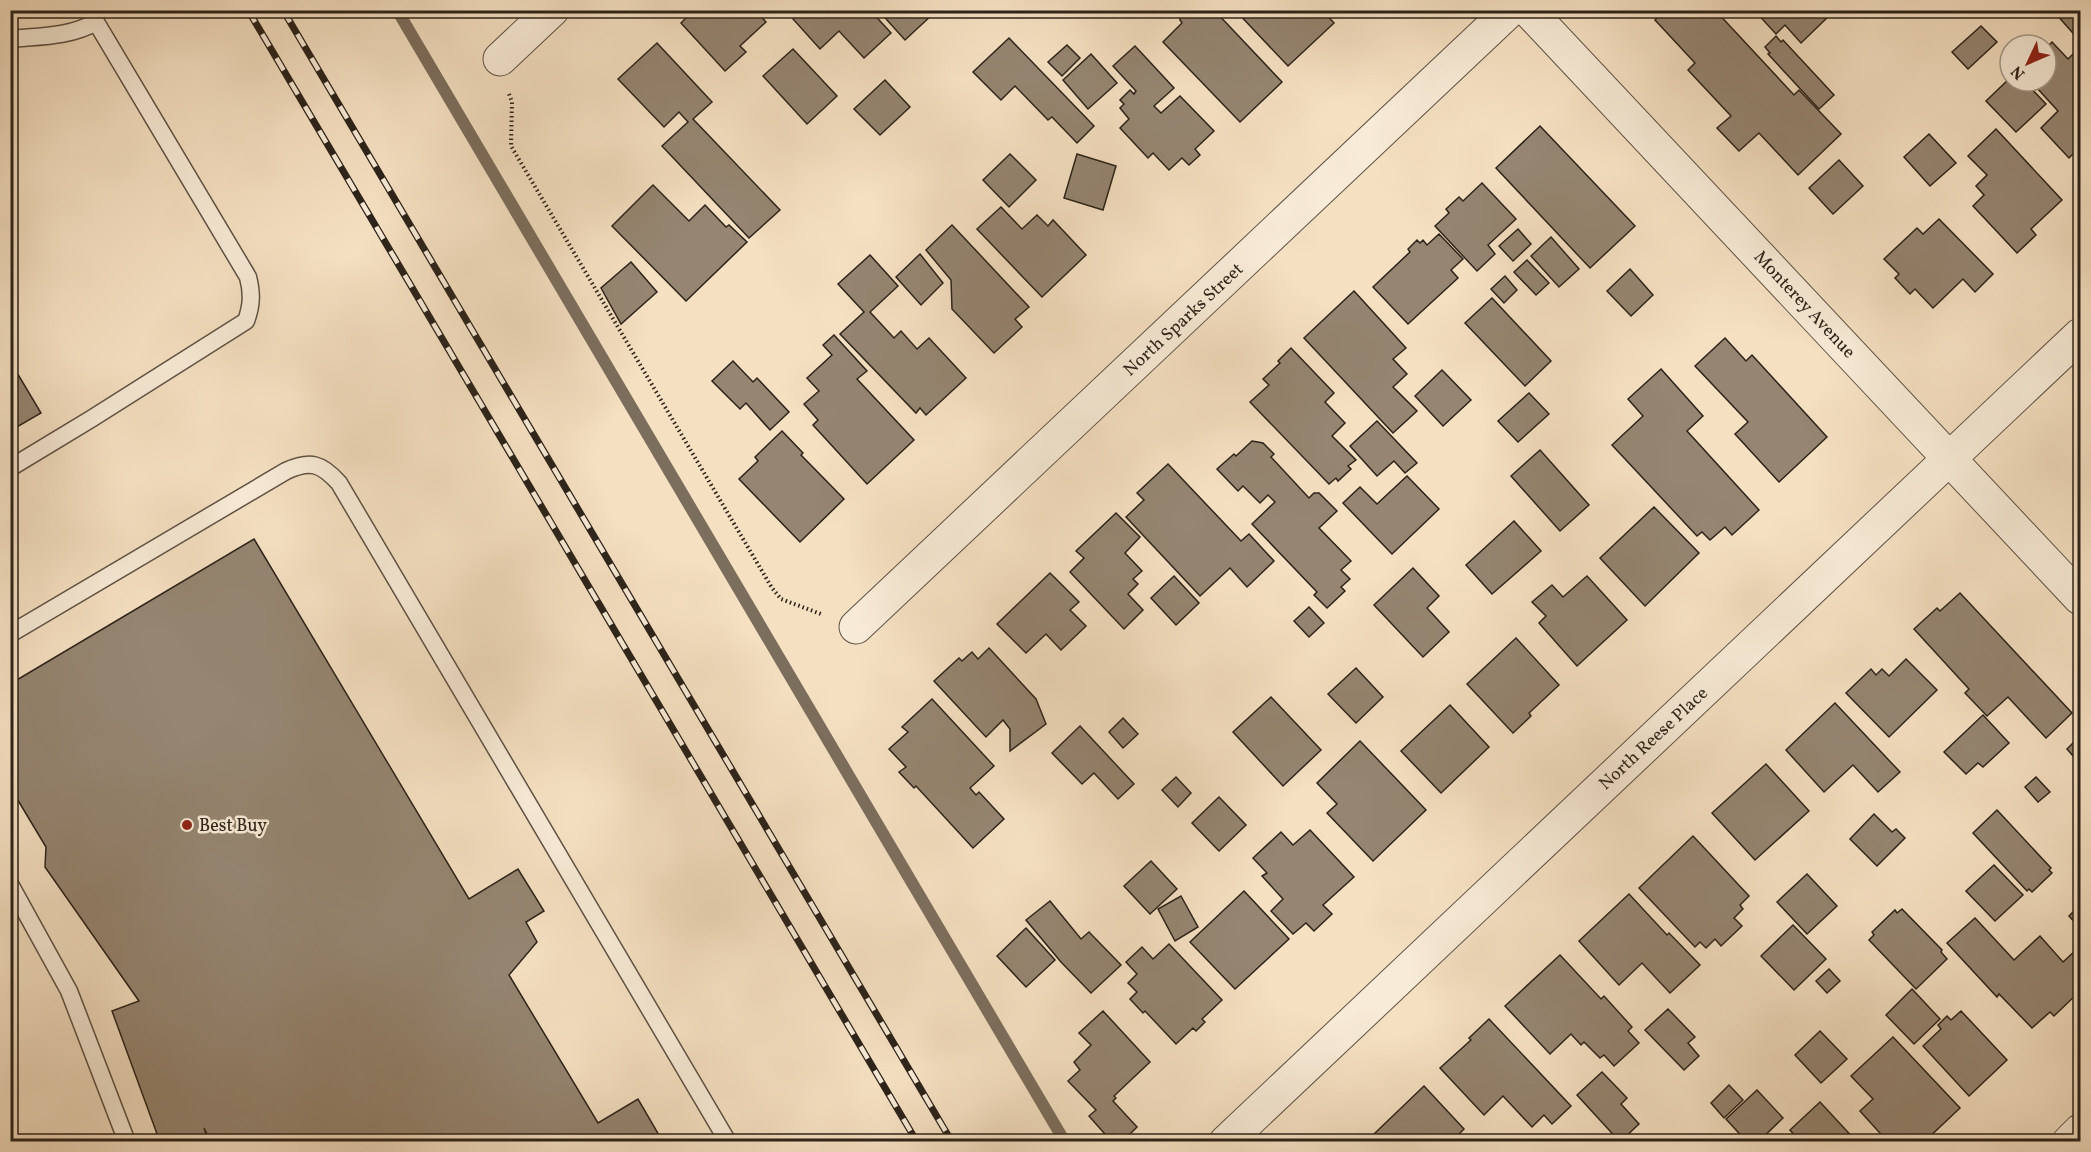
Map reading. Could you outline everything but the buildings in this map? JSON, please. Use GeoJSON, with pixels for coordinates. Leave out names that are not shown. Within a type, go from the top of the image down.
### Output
{"type":"FeatureCollection","features":[{"type":"Feature","properties":{"kind":"street"},"geometry":{"type":"LineString","coordinates":[[500,59],[552,10]]}},
{"type":"Feature","properties":{"kind":"street","name":"North Sparks Street"},"geometry":{"type":"LineString","coordinates":[[856,627],[1510,10]]}},
{"type":"Feature","properties":{"kind":"street","name":"Monterey Avenue"},"geometry":{"type":"LineString","coordinates":[[1528,10],[2080,598]]}},
{"type":"Feature","properties":{"kind":"street","name":"North Reese Place"},"geometry":{"type":"LineString","coordinates":[[1226,1142],[2080,335]]}},
{"type":"Feature","properties":{"kind":"street"},"geometry":{"type":"LineString","coordinates":[[2069,1142],[2080,1131]]}},
{"type":"Feature","properties":{"kind":"lane"},"geometry":{"type":"LineString","coordinates":[[10,39],[68,33],[84,29],[96,22],[249,277],[252,291],[251,306],[246,321],[10,468]]}},
{"type":"Feature","properties":{"kind":"lane"},"geometry":{"type":"LineString","coordinates":[[10,634],[286,471],[301,464],[315,464],[329,472],[339,483],[728,1142]]}},
{"type":"Feature","properties":{"kind":"lane"},"geometry":{"type":"LineString","coordinates":[[10,884],[69,991],[128,1142]]}},
{"type":"Feature","properties":{"kind":"path"},"geometry":{"type":"LineString","coordinates":[[500,59],[512,102],[511,146],[772,588],[782,599],[856,627]]}},
{"type":"Feature","properties":{"kind":"waterway"},"geometry":{"type":"LineString","coordinates":[[397,10],[1065,1142]]}},
{"type":"Feature","properties":{"kind":"railway"},"geometry":{"type":"LineString","coordinates":[[248,10],[917,1142]]}},
{"type":"Feature","properties":{"kind":"railway"},"geometry":{"type":"LineString","coordinates":[[283,10],[952,1142]]}},
{"type":"Feature","properties":{"kind":"place","name":"Best Buy"},"geometry":{"type":"Point","coordinates":[187,825]}}]}
